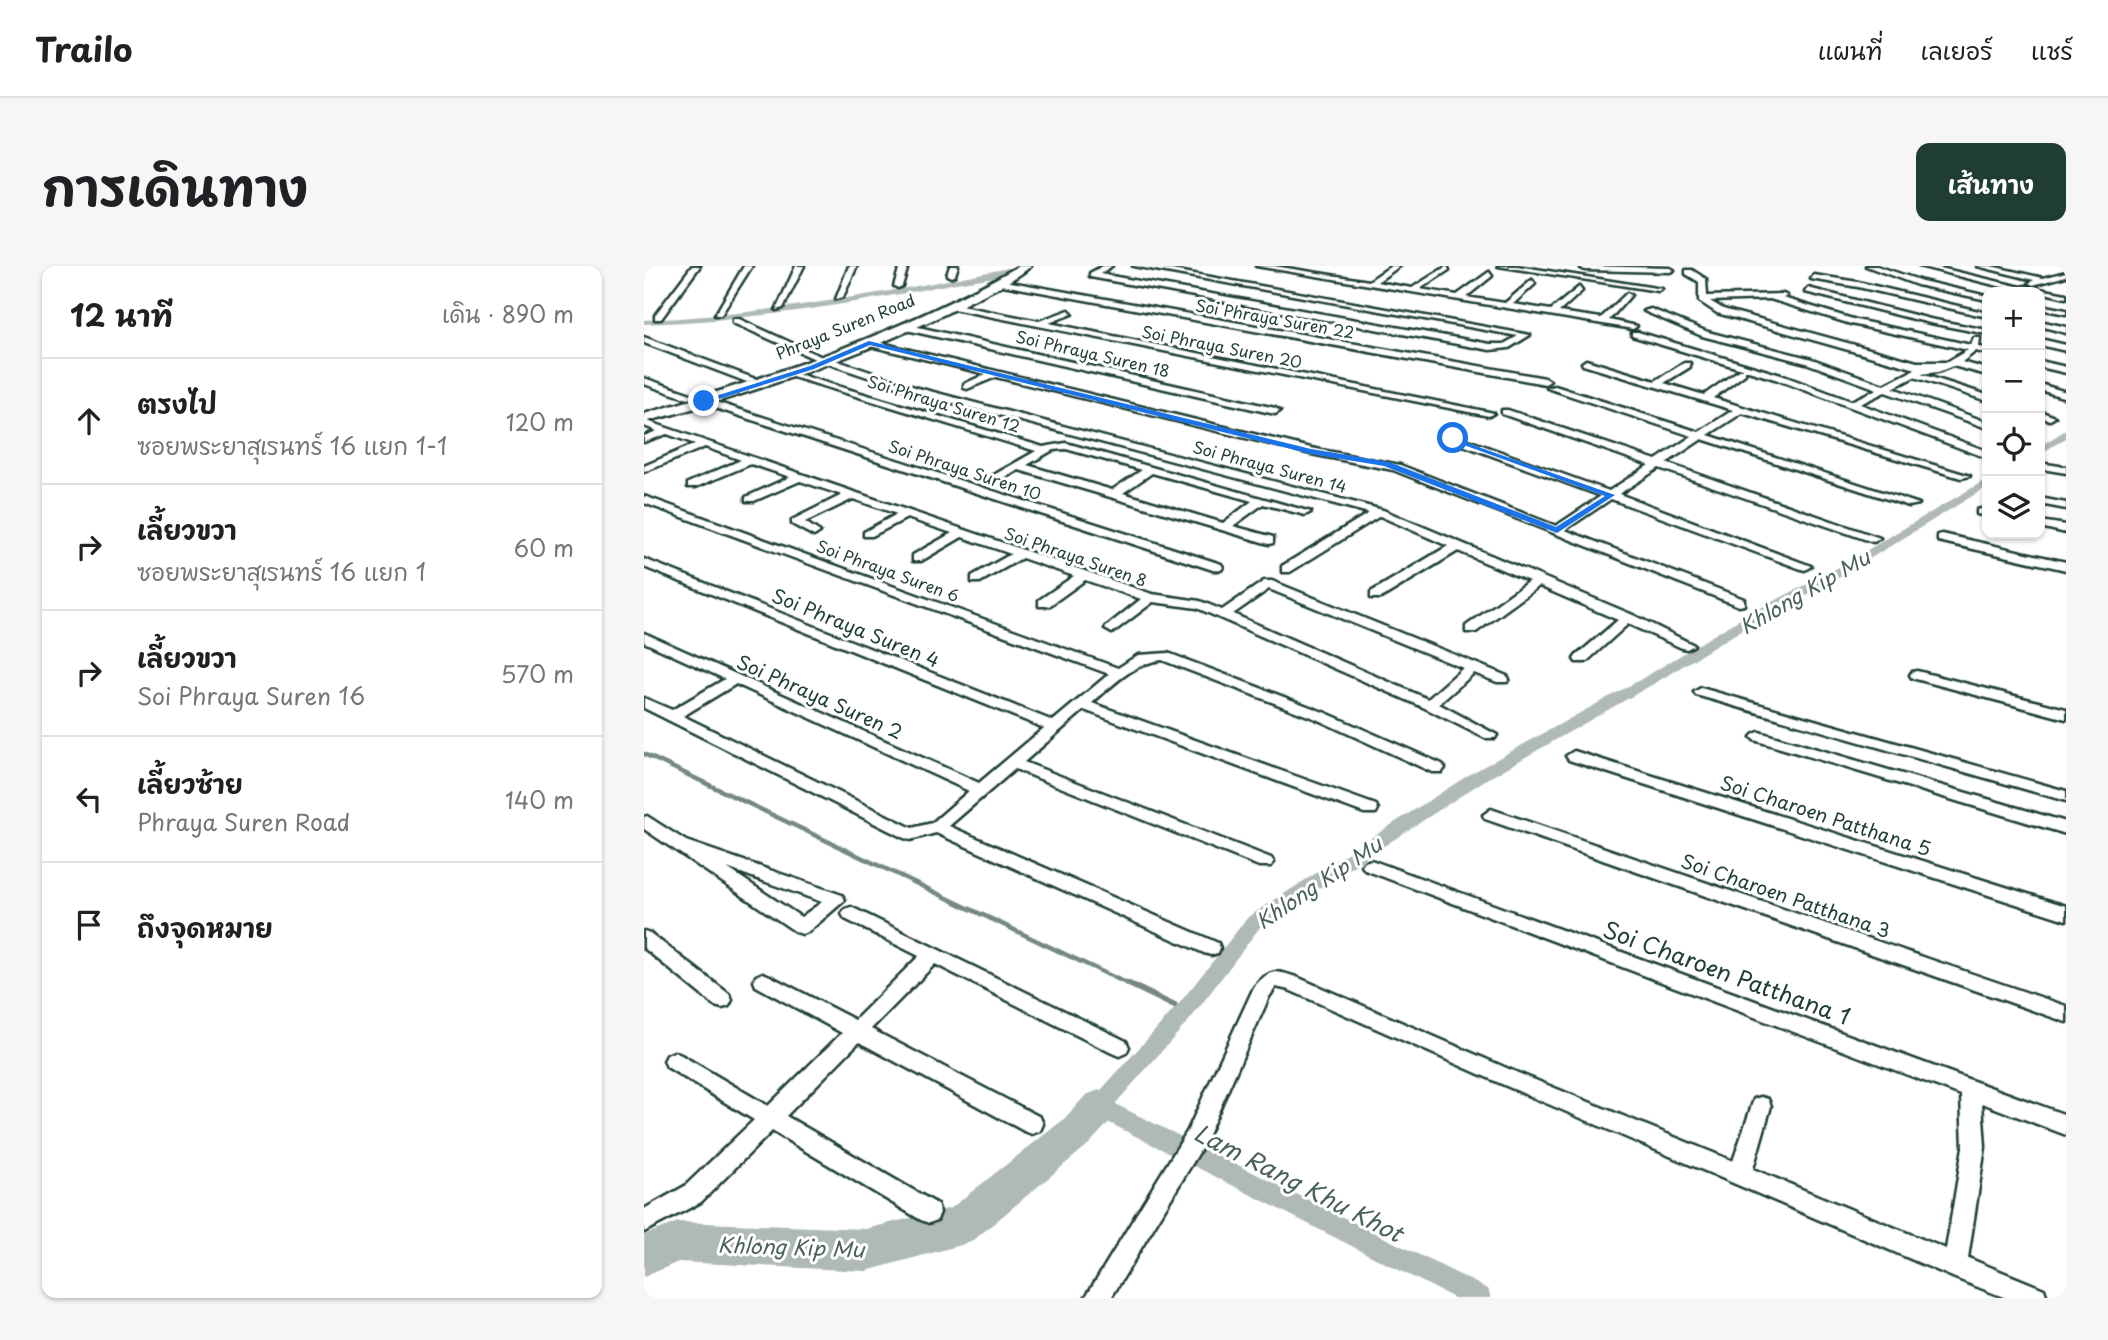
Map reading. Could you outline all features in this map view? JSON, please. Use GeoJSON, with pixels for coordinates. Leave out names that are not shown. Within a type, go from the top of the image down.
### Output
{"type":"FeatureCollection","features":[{"type":"Feature","properties":{"kind":"street"},"geometry":{"type":"LineString","coordinates":[[658,317],[696,266]]}},
{"type":"Feature","properties":{"kind":"street"},"geometry":{"type":"LineString","coordinates":[[718,313],[748,266]]}},
{"type":"Feature","properties":{"kind":"street"},"geometry":{"type":"LineString","coordinates":[[779,308],[800,266]]}},
{"type":"Feature","properties":{"kind":"street"},"geometry":{"type":"LineString","coordinates":[[839,297],[853,266]]}},
{"type":"Feature","properties":{"kind":"street"},"geometry":{"type":"LineString","coordinates":[[898,286],[904,266]]}},
{"type":"Feature","properties":{"kind":"street","name":"Phraya Suren Road"},"geometry":{"type":"LineString","coordinates":[[644,421],[793,374],[997,281],[1011,266]]}},
{"type":"Feature","properties":{"kind":"street","name":"Phraya Suren Road"},"geometry":{"type":"LineString","coordinates":[[644,410],[824,359],[869,343],[951,306],[1026,266]]}},
{"type":"Feature","properties":{"kind":"street"},"geometry":{"type":"LineString","coordinates":[[1108,266],[1093,275],[1337,321],[1500,348],[1525,335],[1137,266]]}},
{"type":"Feature","properties":{"kind":"street"},"geometry":{"type":"LineString","coordinates":[[1260,266],[1603,321],[1712,359],[1778,377],[1982,453]]}},
{"type":"Feature","properties":{"kind":"street"},"geometry":{"type":"LineString","coordinates":[[1327,276],[1344,266]]}},
{"type":"Feature","properties":{"kind":"street"},"geometry":{"type":"LineString","coordinates":[[1371,283],[1396,266]]}},
{"type":"Feature","properties":{"kind":"street"},"geometry":{"type":"LineString","coordinates":[[1502,266],[1658,289]]}},
{"type":"Feature","properties":{"kind":"street"},"geometry":{"type":"LineString","coordinates":[[1570,266],[1601,270],[1670,268]]}},
{"type":"Feature","properties":{"kind":"street"},"geometry":{"type":"LineString","coordinates":[[1593,266],[1687,269],[1703,281],[1702,299]]}},
{"type":"Feature","properties":{"kind":"street"},"geometry":{"type":"LineString","coordinates":[[1870,266],[1920,283],[1982,297]]}},
{"type":"Feature","properties":{"kind":"street"},"geometry":{"type":"LineString","coordinates":[[1923,266],[2005,287]]}},
{"type":"Feature","properties":{"kind":"street"},"geometry":{"type":"LineString","coordinates":[[1981,266],[2043,280]]}},
{"type":"Feature","properties":{"kind":"street"},"geometry":{"type":"LineString","coordinates":[[1415,290],[1446,268]]}},
{"type":"Feature","properties":{"kind":"street"},"geometry":{"type":"LineString","coordinates":[[2055,268],[2066,272]]}},
{"type":"Feature","properties":{"kind":"street"},"geometry":{"type":"LineString","coordinates":[[2025,287],[2066,272]]}},
{"type":"Feature","properties":{"kind":"street"},"geometry":{"type":"LineString","coordinates":[[1459,298],[1489,274]]}},
{"type":"Feature","properties":{"kind":"street"},"geometry":{"type":"LineString","coordinates":[[1808,290],[1813,274],[1982,314]]}},
{"type":"Feature","properties":{"kind":"street"},"geometry":{"type":"LineString","coordinates":[[1076,295],[1107,279]]}},
{"type":"Feature","properties":{"kind":"street","name":"Soi Phraya Suren 22"},"geometry":{"type":"LineString","coordinates":[[997,281],[1548,385],[1913,504]]}},
{"type":"Feature","properties":{"kind":"street"},"geometry":{"type":"LineString","coordinates":[[1507,306],[1532,282]]}},
{"type":"Feature","properties":{"kind":"street"},"geometry":{"type":"LineString","coordinates":[[1553,313],[1579,289]]}},
{"type":"Feature","properties":{"kind":"street"},"geometry":{"type":"LineString","coordinates":[[1702,299],[1773,298],[1808,290],[1982,327]]}},
{"type":"Feature","properties":{"kind":"street"},"geometry":{"type":"LineString","coordinates":[[1260,307],[1284,292]]}},
{"type":"Feature","properties":{"kind":"street"},"geometry":{"type":"LineString","coordinates":[[2045,293],[2066,296]]}},
{"type":"Feature","properties":{"kind":"street"},"geometry":{"type":"LineString","coordinates":[[1603,321],[1627,295]]}},
{"type":"Feature","properties":{"kind":"street"},"geometry":{"type":"LineString","coordinates":[[1773,298],[1854,321],[1983,350]]}},
{"type":"Feature","properties":{"kind":"street"},"geometry":{"type":"LineString","coordinates":[[1144,309],[1161,299]]}},
{"type":"Feature","properties":{"kind":"street"},"geometry":{"type":"LineString","coordinates":[[1702,299],[1720,312],[1917,370],[1982,396]]}},
{"type":"Feature","properties":{"kind":"street"},"geometry":{"type":"LineString","coordinates":[[1337,321],[1359,305]]}},
{"type":"Feature","properties":{"kind":"street","name":"Soi Phraya Suren 20"},"geometry":{"type":"LineString","coordinates":[[951,306],[1489,413]]}},
{"type":"Feature","properties":{"kind":"street"},"geometry":{"type":"LineString","coordinates":[[2045,308],[2066,312]]}},
{"type":"Feature","properties":{"kind":"street"},"geometry":{"type":"LineString","coordinates":[[1039,324],[1069,312]]}},
{"type":"Feature","properties":{"kind":"street"},"geometry":{"type":"LineString","coordinates":[[1648,312],[1670,323],[1744,336],[1982,423]]}},
{"type":"Feature","properties":{"kind":"street","name":"Soi Phraya Suren 14"},"geometry":{"type":"LineString","coordinates":[[736,321],[824,359],[915,390],[1379,512],[1687,645]]}},
{"type":"Feature","properties":{"kind":"street"},"geometry":{"type":"LineString","coordinates":[[1712,359],[1761,324]]}},
{"type":"Feature","properties":{"kind":"street"},"geometry":{"type":"LineString","coordinates":[[2045,325],[2066,330]]}},
{"type":"Feature","properties":{"kind":"street","name":"Soi Phraya Suren 18"},"geometry":{"type":"LineString","coordinates":[[905,327],[1275,411]]}},
{"type":"Feature","properties":{"kind":"street"},"geometry":{"type":"LineString","coordinates":[[1853,404],[1917,370],[1954,363],[1965,358],[1982,335]]}},
{"type":"Feature","properties":{"kind":"street"},"geometry":{"type":"LineString","coordinates":[[644,340],[750,380]]}},
{"type":"Feature","properties":{"kind":"street"},"geometry":{"type":"LineString","coordinates":[[869,343],[1311,452],[1386,464],[1739,602]]}},
{"type":"Feature","properties":{"kind":"street"},"geometry":{"type":"LineString","coordinates":[[2045,343],[2066,348]]}},
{"type":"Feature","properties":{"kind":"street"},"geometry":{"type":"LineString","coordinates":[[1586,363],[1965,476]]}},
{"type":"Feature","properties":{"kind":"street"},"geometry":{"type":"LineString","coordinates":[[1954,363],[1982,371]]}},
{"type":"Feature","properties":{"kind":"street"},"geometry":{"type":"LineString","coordinates":[[1656,384],[1687,365]]}},
{"type":"Feature","properties":{"kind":"street"},"geometry":{"type":"LineString","coordinates":[[2045,365],[2066,370]]}},
{"type":"Feature","properties":{"kind":"street"},"geometry":{"type":"LineString","coordinates":[[1705,399],[1742,372]]}},
{"type":"Feature","properties":{"kind":"street","name":"Soi Phraya Suren 12"},"geometry":{"type":"LineString","coordinates":[[793,374],[1045,451]]}},
{"type":"Feature","properties":{"kind":"street"},"geometry":{"type":"LineString","coordinates":[[967,386],[993,374]]}},
{"type":"Feature","properties":{"kind":"street"},"geometry":{"type":"LineString","coordinates":[[644,382],[704,401]]}},
{"type":"Feature","properties":{"kind":"street"},"geometry":{"type":"LineString","coordinates":[[2045,388],[2066,394]]}},
{"type":"Feature","properties":{"kind":"street","name":"Soi Phraya Suren 10"},"geometry":{"type":"LineString","coordinates":[[704,401],[1217,567]]}},
{"type":"Feature","properties":{"kind":"street"},"geometry":{"type":"LineString","coordinates":[[1557,530],[1741,409]]}},
{"type":"Feature","properties":{"kind":"street"},"geometry":{"type":"LineString","coordinates":[[1505,412],[1874,538]]}},
{"type":"Feature","properties":{"kind":"street","name":"Soi Phraya Suren 8"},"geometry":{"type":"LineString","coordinates":[[644,421],[666,431],[1150,598],[1187,602],[1223,615],[1430,705],[1450,718],[1490,735]]}},
{"type":"Feature","properties":{"kind":"street"},"geometry":{"type":"LineString","coordinates":[[644,439],[666,431]]}},
{"type":"Feature","properties":{"kind":"street"},"geometry":{"type":"LineString","coordinates":[[1453,438],[1805,566]]}},
{"type":"Feature","properties":{"kind":"street"},"geometry":{"type":"LineString","coordinates":[[645,469],[704,444]]}},
{"type":"Feature","properties":{"kind":"street","name":"Soi Phraya Suren 12"},"geometry":{"type":"LineString","coordinates":[[996,478],[1045,451],[1066,446],[1305,512]]}},
{"type":"Feature","properties":{"kind":"street"},"geometry":{"type":"LineString","coordinates":[[692,485],[751,460]]}},
{"type":"Feature","properties":{"kind":"street"},"geometry":{"type":"LineString","coordinates":[[1017,466],[1269,540]]}},
{"type":"Feature","properties":{"kind":"street"},"geometry":{"type":"LineString","coordinates":[[2046,467],[2066,470]]}},
{"type":"Feature","properties":{"kind":"street"},"geometry":{"type":"LineString","coordinates":[[1112,495],[1150,470]]}},
{"type":"Feature","properties":{"kind":"street"},"geometry":{"type":"LineString","coordinates":[[750,499],[800,477]]}},
{"type":"Feature","properties":{"kind":"street"},"geometry":{"type":"LineString","coordinates":[[814,532],[796,522],[852,495]]}},
{"type":"Feature","properties":{"kind":"street","name":"Soi Phraya Suren 6"},"geometry":{"type":"LineString","coordinates":[[644,499],[1119,673]]}},
{"type":"Feature","properties":{"kind":"street"},"geometry":{"type":"LineString","coordinates":[[1224,527],[1261,500]]}},
{"type":"Feature","properties":{"kind":"street"},"geometry":{"type":"LineString","coordinates":[[2045,502],[2066,506]]}},
{"type":"Feature","properties":{"kind":"street"},"geometry":{"type":"LineString","coordinates":[[1286,569],[1379,512]]}},
{"type":"Feature","properties":{"kind":"street"},"geometry":{"type":"LineString","coordinates":[[868,534],[906,514]]}},
{"type":"Feature","properties":{"kind":"street"},"geometry":{"type":"LineString","coordinates":[[2045,525],[2066,529]]}},
{"type":"Feature","properties":{"kind":"street"},"geometry":{"type":"LineString","coordinates":[[917,558],[961,533]]}},
{"type":"Feature","properties":{"kind":"street"},"geometry":{"type":"LineString","coordinates":[[1942,538],[2066,566]]}},
{"type":"Feature","properties":{"kind":"street"},"geometry":{"type":"LineString","coordinates":[[1376,595],[1459,545]]}},
{"type":"Feature","properties":{"kind":"street"},"geometry":{"type":"LineString","coordinates":[[976,579],[1021,553]]}},
{"type":"Feature","properties":{"kind":"street","name":"Soi Phraya Suren 4"},"geometry":{"type":"LineString","coordinates":[[644,563],[1054,727]]}},
{"type":"Feature","properties":{"kind":"street"},"geometry":{"type":"LineString","coordinates":[[1044,603],[1084,575]]}},
{"type":"Feature","properties":{"kind":"street"},"geometry":{"type":"LineString","coordinates":[[1471,629],[1538,581]]}},
{"type":"Feature","properties":{"kind":"street"},"geometry":{"type":"LineString","coordinates":[[1223,615],[1268,584],[1502,679]]}},
{"type":"Feature","properties":{"kind":"street"},"geometry":{"type":"LineString","coordinates":[[1112,629],[1150,598]]}},
{"type":"Feature","properties":{"kind":"street"},"geometry":{"type":"LineString","coordinates":[[1581,659],[1628,618]]}},
{"type":"Feature","properties":{"kind":"street","name":"Soi Phraya Suren 2"},"geometry":{"type":"LineString","coordinates":[[644,637],[979,789]]}},
{"type":"Feature","properties":{"kind":"street"},"geometry":{"type":"LineString","coordinates":[[644,702],[910,834],[924,833],[937,827],[1119,673],[1143,658],[1163,656],[1321,716],[1437,768]]}},
{"type":"Feature","properties":{"kind":"street"},"geometry":{"type":"LineString","coordinates":[[1430,705],[1473,666]]}},
{"type":"Feature","properties":{"kind":"street"},"geometry":{"type":"LineString","coordinates":[[1917,675],[2066,714]]}},
{"type":"Feature","properties":{"kind":"street"},"geometry":{"type":"LineString","coordinates":[[672,716],[735,678]]}},
{"type":"Feature","properties":{"kind":"street"},"geometry":{"type":"LineString","coordinates":[[1701,692],[2066,796]]}},
{"type":"Feature","properties":{"kind":"street"},"geometry":{"type":"LineString","coordinates":[[1082,704],[1370,810]]}},
{"type":"Feature","properties":{"kind":"street"},"geometry":{"type":"LineString","coordinates":[[1759,737],[2066,828]]}},
{"type":"Feature","properties":{"kind":"street","name":"Soi Charoen Patthana 5"},"geometry":{"type":"LineString","coordinates":[[1574,756],[2066,913]]}},
{"type":"Feature","properties":{"kind":"street"},"geometry":{"type":"LineString","coordinates":[[1013,763],[1265,862]]}},
{"type":"Feature","properties":{"kind":"street","name":"Soi Charoen Patthana 3"},"geometry":{"type":"LineString","coordinates":[[1491,815],[2066,1014]]}},
{"type":"Feature","properties":{"kind":"street"},"geometry":{"type":"LineString","coordinates":[[644,824],[647,822],[679,845],[802,927],[836,900],[679,845]]}},
{"type":"Feature","properties":{"kind":"street"},"geometry":{"type":"LineString","coordinates":[[937,827],[1211,948]]}},
{"type":"Feature","properties":{"kind":"street","name":"Soi Charoen Patthana 1"},"geometry":{"type":"LineString","coordinates":[[1371,866],[2066,1125]]}},
{"type":"Feature","properties":{"kind":"street"},"geometry":{"type":"LineString","coordinates":[[851,914],[1119,1047]]}},
{"type":"Feature","properties":{"kind":"street"},"geometry":{"type":"LineString","coordinates":[[644,938],[722,1000]]}},
{"type":"Feature","properties":{"kind":"street"},"geometry":{"type":"LineString","coordinates":[[649,1213],[693,1194],[932,955]]}},
{"type":"Feature","properties":{"kind":"street"},"geometry":{"type":"LineString","coordinates":[[1097,1298],[1196,1137],[1261,993],[1272,979],[1280,979],[2035,1298]]}},
{"type":"Feature","properties":{"kind":"street"},"geometry":{"type":"LineString","coordinates":[[763,981],[1032,1124]]}},
{"type":"Feature","properties":{"kind":"street"},"geometry":{"type":"LineString","coordinates":[[674,1061],[929,1212]]}},
{"type":"Feature","properties":{"kind":"street"},"geometry":{"type":"LineString","coordinates":[[1955,1266],[1974,1147],[1971,1089]]}},
{"type":"Feature","properties":{"kind":"street"},"geometry":{"type":"LineString","coordinates":[[1740,1175],[1761,1106]]}},
{"type":"Feature","properties":{"kind":"waterway"},"geometry":{"type":"LineString","coordinates":[[644,322],[790,310],[1030,266]]}},
{"type":"Feature","properties":{"kind":"waterway","name":"Khlong Kip Mu"},"geometry":{"type":"LineString","coordinates":[[2045,448],[2066,433]]}},
{"type":"Feature","properties":{"kind":"waterway","name":"Khlong Kip Mu"},"geometry":{"type":"LineString","coordinates":[[1479,1298],[1099,1107],[1185,1011],[1254,922],[1476,778],[1650,680],[1748,620],[1831,577],[1982,485]]}},
{"type":"Feature","properties":{"kind":"waterway"},"geometry":{"type":"LineString","coordinates":[[644,754],[1132,986]]}},
{"type":"Feature","properties":{"kind":"waterway"},"geometry":{"type":"LineString","coordinates":[[1129,984],[1185,1011]]}},
{"type":"Feature","properties":{"kind":"waterway","name":"Khlong Kip Mu"},"geometry":{"type":"LineString","coordinates":[[644,1256],[678,1242],[866,1250],[961,1225],[1076,1132],[1099,1107]]}},
{"type":"Feature","properties":{"kind":"route"},"geometry":{"type":"LineString","coordinates":[[704,401],[812,368],[869,343],[1311,452],[1386,464],[1557,530],[1611,495],[1453,438]]}},
{"type":"Feature","properties":{"kind":"water label","name":"Lam Rang Khu Khot"},"geometry":{"type":"Point","coordinates":[1299,1182]}}]}
